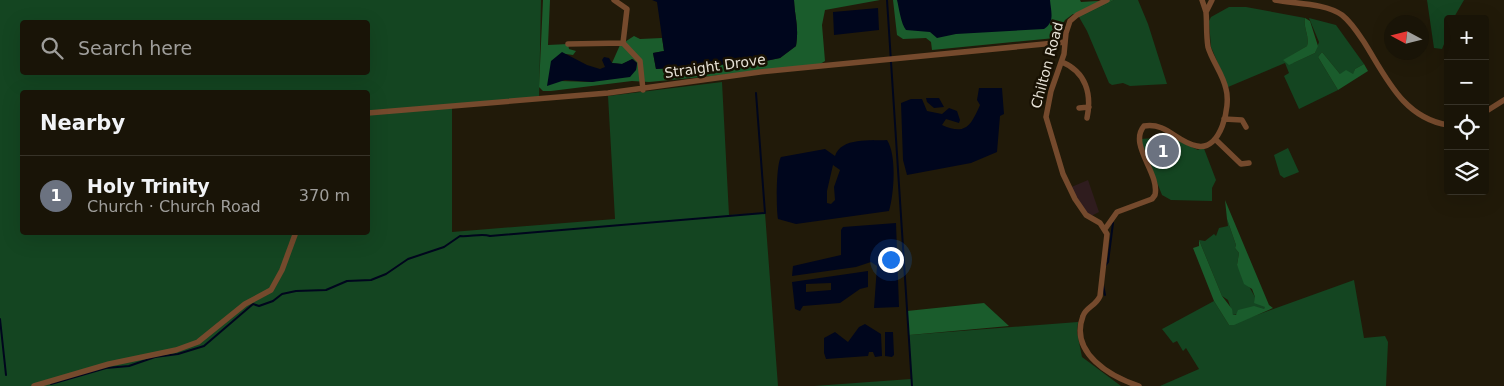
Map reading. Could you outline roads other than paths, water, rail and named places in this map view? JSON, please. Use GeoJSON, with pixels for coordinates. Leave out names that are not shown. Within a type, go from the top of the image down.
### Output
{"type":"FeatureCollection","features":[{"type":"Feature","properties":{"kind":"street"},"geometry":{"type":"LineString","coordinates":[[614,0],[627,9],[623,43]]}},
{"type":"Feature","properties":{"kind":"street","name":"Chilton Road"},"geometry":{"type":"LineString","coordinates":[[1105,229],[1086,215],[1075,199],[1063,174],[1048,127],[1047,108],[1062,62],[1067,27],[1074,17],[1107,0]]}},
{"type":"Feature","properties":{"kind":"street"},"geometry":{"type":"LineString","coordinates":[[1140,386],[1120,379],[1096,363],[1083,345],[1081,326],[1083,315],[1095,304],[1100,296],[1101,271],[1108,241],[1105,229],[1117,212],[1152,198],[1155,195],[1154,180],[1140,139],[1144,126],[1168,129],[1185,142],[1197,146],[1206,146],[1215,139],[1224,119],[1228,94],[1209,49],[1206,12],[1202,0]]}},
{"type":"Feature","properties":{"kind":"street"},"geometry":{"type":"LineString","coordinates":[[1206,12],[1212,0]]}},
{"type":"Feature","properties":{"kind":"street"},"geometry":{"type":"LineString","coordinates":[[1275,0],[1326,8],[1341,15],[1358,33],[1402,102],[1425,118],[1444,124]]}},
{"type":"Feature","properties":{"kind":"street","name":"Straight Drove"},"geometry":{"type":"LineString","coordinates":[[370,113],[643,90],[760,72],[1065,42]]}},
{"type":"Feature","properties":{"kind":"street"},"geometry":{"type":"LineString","coordinates":[[568,44],[623,43],[640,61],[643,90]]}},
{"type":"Feature","properties":{"kind":"street"},"geometry":{"type":"LineString","coordinates":[[1062,62],[1072,67],[1081,76],[1088,92],[1088,118]]}},
{"type":"Feature","properties":{"kind":"street"},"geometry":{"type":"LineString","coordinates":[[1489,109],[1504,100]]}},
{"type":"Feature","properties":{"kind":"street"},"geometry":{"type":"LineString","coordinates":[[1079,108],[1089,108]]}},
{"type":"Feature","properties":{"kind":"street"},"geometry":{"type":"LineString","coordinates":[[1224,119],[1242,120],[1246,127]]}},
{"type":"Feature","properties":{"kind":"street"},"geometry":{"type":"LineString","coordinates":[[1215,139],[1241,164],[1248,163]]}},
{"type":"Feature","properties":{"kind":"street"},"geometry":{"type":"LineString","coordinates":[[34,386],[109,364],[184,348],[198,342],[245,304],[271,290],[282,270],[295,235]]}},
{"type":"Feature","properties":{"kind":"water"},"geometry":{"type":"Polygon","coordinates":[[[652,0],[794,0],[797,28],[796,46],[780,58],[761,62],[656,69],[653,53],[664,51],[657,2],[652,0]]]}},
{"type":"Feature","properties":{"kind":"water"},"geometry":{"type":"Polygon","coordinates":[[[897,0],[1050,0],[1052,16],[1050,23],[1044,29],[956,34],[937,38],[930,32],[906,30],[901,20],[897,0]]]}},
{"type":"Feature","properties":{"kind":"water"},"geometry":{"type":"Polygon","coordinates":[[[878,8],[879,30],[834,35],[833,12],[878,8]]]}},
{"type":"Feature","properties":{"kind":"water"},"geometry":{"type":"Polygon","coordinates":[[[562,52],[587,65],[600,69],[605,67],[602,60],[604,57],[609,58],[612,63],[622,64],[632,59],[637,63],[636,70],[630,77],[592,82],[565,80],[547,86],[551,61],[562,52]]]}},
{"type":"Feature","properties":{"kind":"water"},"geometry":{"type":"Polygon","coordinates":[[[979,88],[1002,88],[1004,114],[1000,116],[997,152],[971,163],[907,175],[903,160],[901,103],[911,99],[922,99],[927,111],[942,114],[949,108],[957,111],[959,123],[946,119],[942,125],[962,129],[967,127],[974,118],[980,105],[977,100],[979,88]]]}},
{"type":"Feature","properties":{"kind":"water"},"geometry":{"type":"Polygon","coordinates":[[[926,98],[939,98],[944,107],[934,108],[927,102],[926,98]]]}},
{"type":"Feature","properties":{"kind":"water"},"geometry":{"type":"Polygon","coordinates":[[[865,140],[887,140],[893,165],[893,185],[889,211],[796,224],[778,219],[777,177],[781,157],[825,149],[835,156],[838,150],[850,143],[865,140]],[[833,165],[827,191],[827,203],[831,204],[835,200],[834,187],[840,170],[833,165]]]}},
{"type":"Feature","properties":{"kind":"water"},"geometry":{"type":"Polygon","coordinates":[[[896,223],[899,307],[874,308],[877,266],[871,262],[856,267],[792,276],[793,266],[841,255],[841,230],[843,227],[896,223]]]}},
{"type":"Feature","properties":{"kind":"water"},"geometry":{"type":"Polygon","coordinates":[[[868,271],[868,287],[860,289],[840,303],[803,306],[800,311],[795,309],[792,282],[868,271]],[[831,283],[806,284],[806,292],[831,290],[831,283]]]}},
{"type":"Feature","properties":{"kind":"water"},"geometry":{"type":"Polygon","coordinates":[[[865,324],[881,334],[882,356],[875,357],[873,352],[869,352],[868,356],[826,359],[824,338],[835,332],[848,342],[859,327],[865,324]]]}},
{"type":"Feature","properties":{"kind":"water"},"geometry":{"type":"Polygon","coordinates":[[[885,332],[893,332],[894,355],[892,357],[885,356],[885,332]]]}},
{"type":"Feature","properties":{"kind":"waterway"},"geometry":{"type":"LineString","coordinates":[[887,0],[912,386]]}},
{"type":"Feature","properties":{"kind":"waterway"},"geometry":{"type":"LineString","coordinates":[[51,384],[106,368],[129,366],[155,357],[178,354],[204,346],[253,304],[259,306],[273,301],[282,294],[296,291],[326,290],[347,281],[371,280],[386,274],[408,259],[444,247],[460,236],[490,236],[765,213],[756,93]]}},
{"type":"Feature","properties":{"kind":"waterway"},"geometry":{"type":"LineString","coordinates":[[1105,266],[1108,262],[1113,223]]}},
{"type":"Feature","properties":{"kind":"waterway"},"geometry":{"type":"LineString","coordinates":[[1103,285],[1105,295]]}},
{"type":"Feature","properties":{"kind":"waterway"},"geometry":{"type":"LineString","coordinates":[[0,319],[6,375]]}},
{"type":"Feature","properties":{"kind":"place","name":"Holy Trinity"},"geometry":{"type":"Point","coordinates":[1163,151]}}]}
